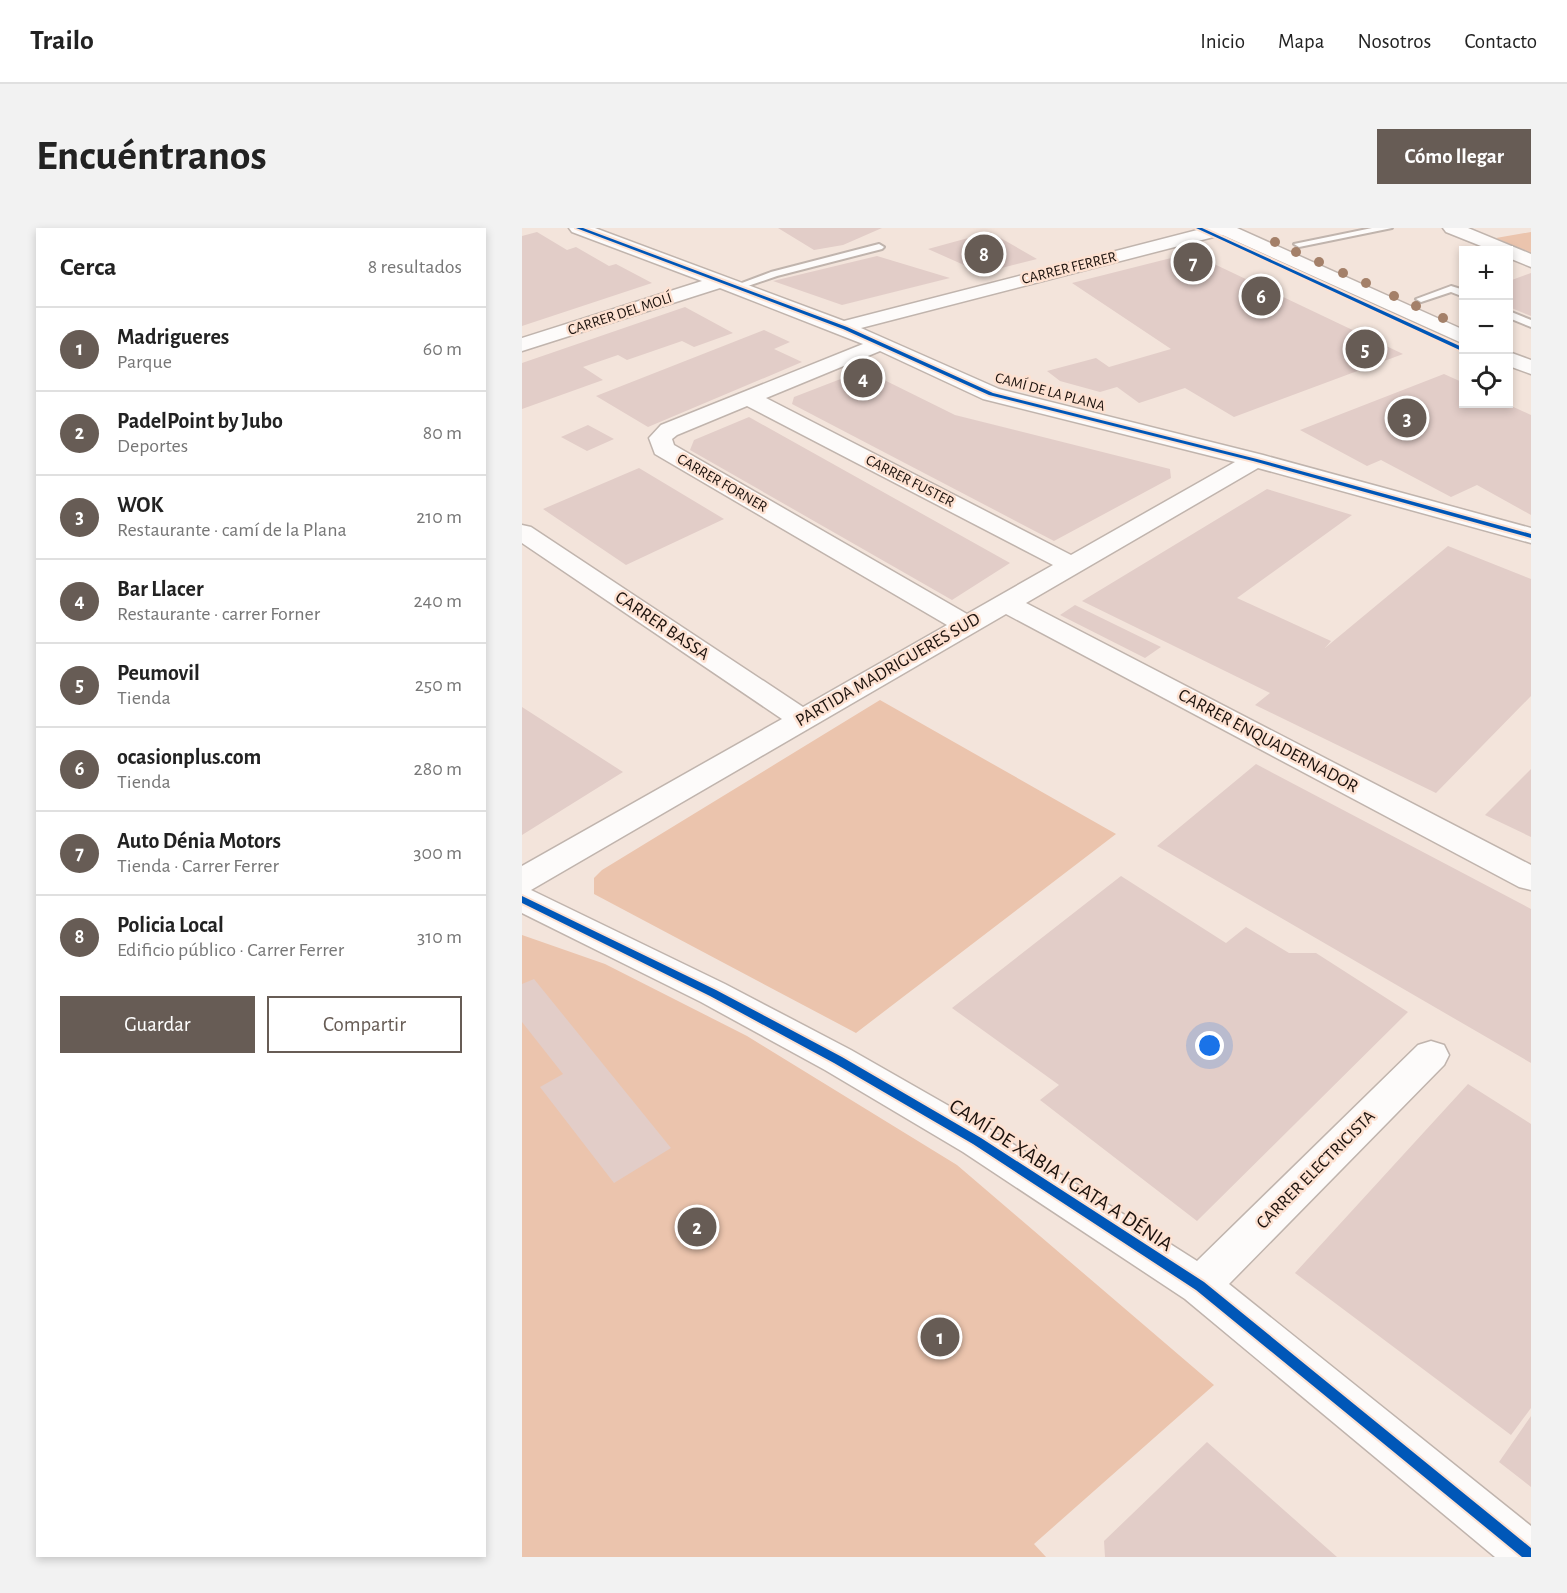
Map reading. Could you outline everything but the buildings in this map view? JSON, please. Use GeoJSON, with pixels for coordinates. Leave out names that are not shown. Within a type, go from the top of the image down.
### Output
{"type":"FeatureCollection","features":[{"type":"Feature","properties":{"kind":"street","name":"CAMÍ DE LA PLANA"},"geometry":{"type":"LineString","coordinates":[[578,228],[845,328],[991,394],[1255,460],[1531,536]]}},
{"type":"Feature","properties":{"kind":"street"},"geometry":{"type":"LineString","coordinates":[[1223,228],[1459,336]]}},
{"type":"Feature","properties":{"kind":"street","name":"CARRER FERRER"},"geometry":{"type":"LineString","coordinates":[[845,328],[865,320],[1223,228]]}},
{"type":"Feature","properties":{"kind":"street"},"geometry":{"type":"LineString","coordinates":[[1263,228],[1459,316]]}},
{"type":"Feature","properties":{"kind":"street"},"geometry":{"type":"LineString","coordinates":[[1452,228],[1495,246]]}},
{"type":"Feature","properties":{"kind":"street"},"geometry":{"type":"LineString","coordinates":[[1513,254],[1531,261]]}},
{"type":"Feature","properties":{"kind":"street","name":"CARRER DEL MOLÍ"},"geometry":{"type":"LineString","coordinates":[[522,345],[728,284]]}},
{"type":"Feature","properties":{"kind":"street"},"geometry":{"type":"LineString","coordinates":[[1513,340],[1531,348]]}},
{"type":"Feature","properties":{"kind":"street","name":"CARRER FORNER"},"geometry":{"type":"LineString","coordinates":[[880,344],[669,430],[660,438],[663,449],[966,625]]}},
{"type":"Feature","properties":{"kind":"street"},"geometry":{"type":"LineString","coordinates":[[1513,360],[1531,368]]}},
{"type":"Feature","properties":{"kind":"street","name":"CARRER FUSTER"},"geometry":{"type":"LineString","coordinates":[[748,398],[1072,565]]}},
{"type":"Feature","properties":{"kind":"street","name":"PARTIDA MADRIGUERES SUD"},"geometry":{"type":"LineString","coordinates":[[522,881],[1255,460]]}},
{"type":"Feature","properties":{"kind":"street","name":"CARRER BASSA"},"geometry":{"type":"LineString","coordinates":[[522,532],[802,719]]}},
{"type":"Feature","properties":{"kind":"street","name":"CARRER ENQUADERNADOR"},"geometry":{"type":"LineString","coordinates":[[1005,603],[1531,879]]}},
{"type":"Feature","properties":{"kind":"street","name":"CAMÍ DE XÀBIA I GATA A DÉNIA"},"geometry":{"type":"LineString","coordinates":[[522,899],[713,993],[848,1066],[977,1142],[1200,1286],[1531,1556]]}},
{"type":"Feature","properties":{"kind":"street","name":"CARRER ELECTRICISTA"},"geometry":{"type":"LineString","coordinates":[[1200,1286],[1431,1055]]}},
{"type":"Feature","properties":{"kind":"lane"},"geometry":{"type":"LineString","coordinates":[[1299,244],[1387,228]]}},
{"type":"Feature","properties":{"kind":"lane"},"geometry":{"type":"LineString","coordinates":[[728,284],[879,247]]}},
{"type":"Feature","properties":{"kind":"lane"},"geometry":{"type":"LineString","coordinates":[[1421,299],[1451,289],[1459,292]]}},
{"type":"Feature","properties":{"kind":"lane"},"geometry":{"type":"LineString","coordinates":[[1513,316],[1531,324]]}},
{"type":"Feature","properties":{"kind":"shaded area"},"geometry":{"type":"Polygon","coordinates":[[[1531,232],[1531,254],[1496,238],[1531,232]]]}},
{"type":"Feature","properties":{"kind":"shaded area"},"geometry":{"type":"Polygon","coordinates":[[[880,700],[1116,834],[856,1033],[594,894],[594,878],[602,870],[880,700]]]}},
{"type":"Feature","properties":{"kind":"shaded area"},"geometry":{"type":"Polygon","coordinates":[[[522,935],[605,964],[747,1036],[957,1165],[1214,1385],[1034,1544],[1046,1557],[522,1557],[522,935]]]}},
{"type":"Feature","properties":{"kind":"cycle path"},"geometry":{"type":"LineString","coordinates":[[578,228],[845,328],[991,394],[1255,460],[1531,536]]}},
{"type":"Feature","properties":{"kind":"cycle path"},"geometry":{"type":"LineString","coordinates":[[1198,228],[1459,348]]}},
{"type":"Feature","properties":{"kind":"cycle path"},"geometry":{"type":"LineString","coordinates":[[522,899],[713,993],[838,1060],[977,1141],[1200,1286],[1531,1556]]}},
{"type":"Feature","properties":{"kind":"place","name":"Policia Local"},"geometry":{"type":"Point","coordinates":[984,254]}},
{"type":"Feature","properties":{"kind":"place","name":"Auto Dénia Motors"},"geometry":{"type":"Point","coordinates":[1193,262]}},
{"type":"Feature","properties":{"kind":"place","name":"ocasionplus.com"},"geometry":{"type":"Point","coordinates":[1261,296]}},
{"type":"Feature","properties":{"kind":"place","name":"Peumovil"},"geometry":{"type":"Point","coordinates":[1365,349]}},
{"type":"Feature","properties":{"kind":"place","name":"Bar Llacer"},"geometry":{"type":"Point","coordinates":[863,378]}},
{"type":"Feature","properties":{"kind":"place","name":"WOK"},"geometry":{"type":"Point","coordinates":[1407,418]}},
{"type":"Feature","properties":{"kind":"place","name":"PadelPoint by Jubo"},"geometry":{"type":"Point","coordinates":[697,1227]}},
{"type":"Feature","properties":{"kind":"place","name":"Madrigueres"},"geometry":{"type":"Point","coordinates":[940,1337]}}]}
